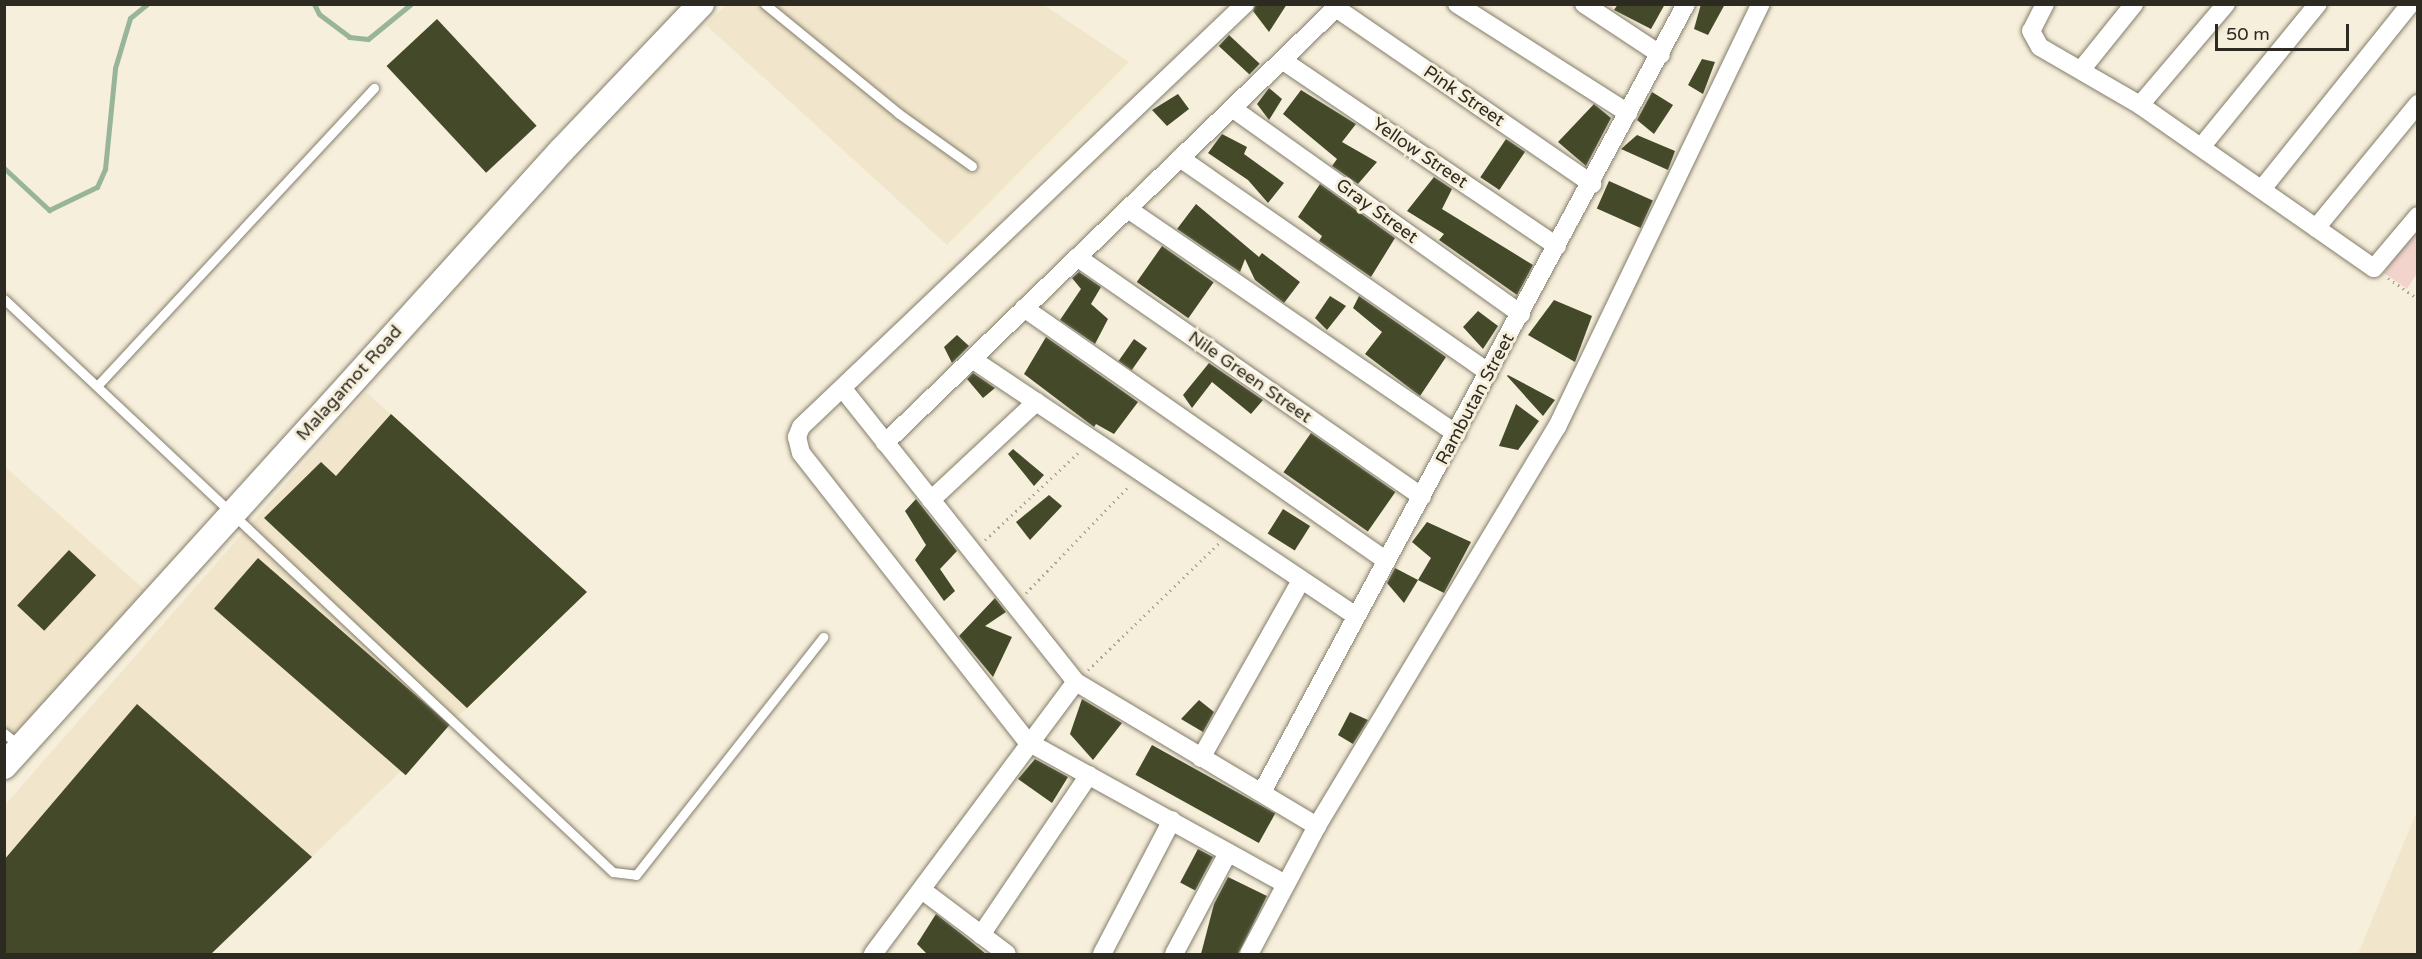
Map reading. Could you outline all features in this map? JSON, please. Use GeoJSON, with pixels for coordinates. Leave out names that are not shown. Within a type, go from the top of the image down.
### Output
{"type":"FeatureCollection","features":[{"type":"Feature","properties":{"kind":"street","name":"Malagamot Road"},"geometry":{"type":"LineString","coordinates":[[4,766],[13,740],[230,514],[701,4]]}},
{"type":"Feature","properties":{"kind":"street"},"geometry":{"type":"LineString","coordinates":[[1245,4],[801,428],[797,437],[801,453],[1028,742],[1285,884]]}},
{"type":"Feature","properties":{"kind":"street"},"geometry":{"type":"LineString","coordinates":[[1456,4],[1628,113]]}},
{"type":"Feature","properties":{"kind":"street"},"geometry":{"type":"LineString","coordinates":[[1584,4],[1660,55]]}},
{"type":"Feature","properties":{"kind":"street","name":"Rambutan Street"},"geometry":{"type":"LineString","coordinates":[[1262,792],[1592,184],[1686,4]]}},
{"type":"Feature","properties":{"kind":"street"},"geometry":{"type":"LineString","coordinates":[[1249,954],[1317,826],[1557,427],[1761,4]]}},
{"type":"Feature","properties":{"kind":"street"},"geometry":{"type":"LineString","coordinates":[[2045,4],[2033,22],[2033,40],[2202,146],[2374,268],[2418,216]]}},
{"type":"Feature","properties":{"kind":"street"},"geometry":{"type":"LineString","coordinates":[[2081,70],[2134,4]]}},
{"type":"Feature","properties":{"kind":"street"},"geometry":{"type":"LineString","coordinates":[[2140,105],[2226,4]]}},
{"type":"Feature","properties":{"kind":"street"},"geometry":{"type":"LineString","coordinates":[[2202,146],[2318,4]]}},
{"type":"Feature","properties":{"kind":"street"},"geometry":{"type":"LineString","coordinates":[[2262,189],[2410,4]]}},
{"type":"Feature","properties":{"kind":"street"},"geometry":{"type":"LineString","coordinates":[[885,443],[1338,6]]}},
{"type":"Feature","properties":{"kind":"street","name":"Pink Street"},"geometry":{"type":"LineString","coordinates":[[1338,6],[1592,184]]}},
{"type":"Feature","properties":{"kind":"street","name":"Yellow Street"},"geometry":{"type":"LineString","coordinates":[[1282,60],[1557,246]]}},
{"type":"Feature","properties":{"kind":"street"},"geometry":{"type":"LineString","coordinates":[[2316,228],[2418,104]]}},
{"type":"Feature","properties":{"kind":"street","name":"Gray Street"},"geometry":{"type":"LineString","coordinates":[[1232,108],[1521,314]]}},
{"type":"Feature","properties":{"kind":"street"},"geometry":{"type":"LineString","coordinates":[[1180,158],[1489,373]]}},
{"type":"Feature","properties":{"kind":"street"},"geometry":{"type":"LineString","coordinates":[[1128,209],[1456,434]]}},
{"type":"Feature","properties":{"kind":"street","name":"Nile Green Street"},"geometry":{"type":"LineString","coordinates":[[1077,257],[1422,497]]}},
{"type":"Feature","properties":{"kind":"street"},"geometry":{"type":"LineString","coordinates":[[1024,308],[1387,561]]}},
{"type":"Feature","properties":{"kind":"street"},"geometry":{"type":"LineString","coordinates":[[972,359],[1300,582],[1356,616]]}},
{"type":"Feature","properties":{"kind":"street"},"geometry":{"type":"LineString","coordinates":[[843,389],[1076,682],[1317,826]]}},
{"type":"Feature","properties":{"kind":"street"},"geometry":{"type":"LineString","coordinates":[[931,500],[1036,402]]}},
{"type":"Feature","properties":{"kind":"street"},"geometry":{"type":"LineString","coordinates":[[1202,758],[1300,582]]}},
{"type":"Feature","properties":{"kind":"street"},"geometry":{"type":"LineString","coordinates":[[882,951],[922,890],[1028,742],[1076,682]]}},
{"type":"Feature","properties":{"kind":"street"},"geometry":{"type":"LineString","coordinates":[[981,934],[1089,775]]}},
{"type":"Feature","properties":{"kind":"street"},"geometry":{"type":"LineString","coordinates":[[1102,954],[1172,820]]}},
{"type":"Feature","properties":{"kind":"street"},"geometry":{"type":"LineString","coordinates":[[1174,954],[1228,853]]}},
{"type":"Feature","properties":{"kind":"street"},"geometry":{"type":"LineString","coordinates":[[922,890],[1007,954]]}},
{"type":"Feature","properties":{"kind":"lane"},"geometry":{"type":"LineString","coordinates":[[765,4],[898,113],[972,166]]}},
{"type":"Feature","properties":{"kind":"lane"},"geometry":{"type":"LineString","coordinates":[[97,386],[375,88]]}},
{"type":"Feature","properties":{"kind":"lane"},"geometry":{"type":"LineString","coordinates":[[4,299],[612,872],[625,877],[636,875],[823,637]]}},
{"type":"Feature","properties":{"kind":"path"},"geometry":{"type":"LineString","coordinates":[[2374,268],[2418,299]]}},
{"type":"Feature","properties":{"kind":"path"},"geometry":{"type":"LineString","coordinates":[[972,552],[1092,441]]}},
{"type":"Feature","properties":{"kind":"path"},"geometry":{"type":"LineString","coordinates":[[1014,605],[1140,474]]}},
{"type":"Feature","properties":{"kind":"path"},"geometry":{"type":"LineString","coordinates":[[1076,682],[1229,534]]}},
{"type":"Feature","properties":{"kind":"shaded area"},"geometry":{"type":"Polygon","coordinates":[[[726,5],[1044,5],[1129,62],[947,245],[706,25],[726,5]]]}},
{"type":"Feature","properties":{"kind":"shaded area"},"geometry":{"type":"Polygon","coordinates":[[[2413,232],[2417,235],[2417,273],[2407,289],[2384,273],[2413,232]]]}},
{"type":"Feature","properties":{"kind":"shaded area"},"geometry":{"type":"Polygon","coordinates":[[[366,392],[587,592],[211,954],[5,954],[5,805],[366,392]]]}},
{"type":"Feature","properties":{"kind":"shaded area"},"geometry":{"type":"Polygon","coordinates":[[[4,466],[145,590],[15,736],[4,727],[4,466]]]}},
{"type":"Feature","properties":{"kind":"shaded area"},"geometry":{"type":"Polygon","coordinates":[[[2417,811],[2417,954],[2358,954],[2417,811]]]}},
{"type":"Feature","properties":{"kind":"building"},"geometry":{"type":"Polygon","coordinates":[[[1256,4],[1287,4],[1269,32],[1253,11],[1256,4]]]}},
{"type":"Feature","properties":{"kind":"building"},"geometry":{"type":"Polygon","coordinates":[[[1618,4],[1665,4],[1651,29],[1614,10],[1618,4]]]}},
{"type":"Feature","properties":{"kind":"building"},"geometry":{"type":"Polygon","coordinates":[[[1701,4],[1725,4],[1708,35],[1694,29],[1701,4]]]}},
{"type":"Feature","properties":{"kind":"building"},"geometry":{"type":"Polygon","coordinates":[[[437,19],[537,126],[486,173],[387,66],[437,19]]]}},
{"type":"Feature","properties":{"kind":"building"},"geometry":{"type":"Polygon","coordinates":[[[1229,35],[1260,64],[1249,75],[1219,46],[1229,35]]]}},
{"type":"Feature","properties":{"kind":"building"},"geometry":{"type":"Polygon","coordinates":[[[1702,59],[1715,62],[1703,94],[1688,85],[1702,59]]]}},
{"type":"Feature","properties":{"kind":"building"},"geometry":{"type":"Polygon","coordinates":[[[1269,88],[1282,99],[1269,120],[1257,104],[1269,88]]]}},
{"type":"Feature","properties":{"kind":"building"},"geometry":{"type":"Polygon","coordinates":[[[1301,90],[1356,124],[1342,142],[1377,162],[1358,184],[1332,166],[1337,159],[1283,114],[1301,90]]]}},
{"type":"Feature","properties":{"kind":"building"},"geometry":{"type":"Polygon","coordinates":[[[1652,92],[1673,105],[1654,134],[1637,120],[1652,92]]]}},
{"type":"Feature","properties":{"kind":"building"},"geometry":{"type":"Polygon","coordinates":[[[1178,94],[1189,109],[1167,126],[1152,110],[1178,94]]]}},
{"type":"Feature","properties":{"kind":"building"},"geometry":{"type":"Polygon","coordinates":[[[1594,104],[1611,118],[1586,166],[1558,142],[1594,104]]]}},
{"type":"Feature","properties":{"kind":"building"},"geometry":{"type":"Polygon","coordinates":[[[1222,134],[1247,147],[1244,154],[1284,183],[1268,203],[1248,180],[1208,153],[1222,134]]]}},
{"type":"Feature","properties":{"kind":"building"},"geometry":{"type":"Polygon","coordinates":[[[1637,135],[1675,151],[1668,170],[1621,149],[1637,135]]]}},
{"type":"Feature","properties":{"kind":"building"},"geometry":{"type":"Polygon","coordinates":[[[1506,139],[1525,152],[1499,190],[1480,177],[1506,139]]]}},
{"type":"Feature","properties":{"kind":"building"},"geometry":{"type":"Polygon","coordinates":[[[1434,177],[1452,189],[1442,209],[1533,265],[1517,295],[1439,240],[1444,234],[1407,211],[1434,177]]]}},
{"type":"Feature","properties":{"kind":"building"},"geometry":{"type":"Polygon","coordinates":[[[1609,181],[1653,201],[1641,228],[1597,208],[1609,181]]]}},
{"type":"Feature","properties":{"kind":"building"},"geometry":{"type":"Polygon","coordinates":[[[1320,184],[1395,238],[1371,277],[1319,241],[1322,236],[1298,217],[1320,184]]]}},
{"type":"Feature","properties":{"kind":"building"},"geometry":{"type":"Polygon","coordinates":[[[1196,204],[1259,257],[1262,253],[1300,282],[1284,303],[1255,280],[1245,259],[1240,272],[1177,229],[1196,204]]]}},
{"type":"Feature","properties":{"kind":"building"},"geometry":{"type":"Polygon","coordinates":[[[1162,246],[1214,282],[1188,318],[1137,282],[1162,246]]]}},
{"type":"Feature","properties":{"kind":"building"},"geometry":{"type":"Polygon","coordinates":[[[1079,272],[1101,287],[1091,304],[1108,319],[1095,344],[1060,320],[1081,289],[1072,278],[1079,272]]]}},
{"type":"Feature","properties":{"kind":"building"},"geometry":{"type":"Polygon","coordinates":[[[1330,296],[1346,306],[1327,330],[1315,318],[1330,296]]]}},
{"type":"Feature","properties":{"kind":"building"},"geometry":{"type":"Polygon","coordinates":[[[1359,296],[1446,357],[1420,396],[1365,354],[1382,332],[1353,308],[1359,296]]]}},
{"type":"Feature","properties":{"kind":"building"},"geometry":{"type":"Polygon","coordinates":[[[1554,300],[1592,316],[1575,362],[1528,335],[1554,300]]]}},
{"type":"Feature","properties":{"kind":"building"},"geometry":{"type":"Polygon","coordinates":[[[1478,311],[1498,326],[1483,349],[1463,327],[1478,311]]]}},
{"type":"Feature","properties":{"kind":"building"},"geometry":{"type":"Polygon","coordinates":[[[957,335],[969,346],[952,363],[944,347],[957,335]]]}},
{"type":"Feature","properties":{"kind":"building"},"geometry":{"type":"Polygon","coordinates":[[[1046,337],[1138,402],[1114,434],[1096,424],[1094,427],[1024,374],[1046,337]]]}},
{"type":"Feature","properties":{"kind":"building"},"geometry":{"type":"Polygon","coordinates":[[[1134,339],[1147,348],[1132,370],[1119,361],[1134,339]]]}},
{"type":"Feature","properties":{"kind":"building"},"geometry":{"type":"Polygon","coordinates":[[[1209,363],[1263,400],[1251,414],[1212,382],[1192,408],[1183,395],[1209,363]]]}},
{"type":"Feature","properties":{"kind":"building"},"geometry":{"type":"Polygon","coordinates":[[[973,373],[995,388],[983,398],[967,379],[973,373]]]}},
{"type":"Feature","properties":{"kind":"building"},"geometry":{"type":"Polygon","coordinates":[[[1507,376],[1555,400],[1543,416],[1507,376]]]}},
{"type":"Feature","properties":{"kind":"building"},"geometry":{"type":"Polygon","coordinates":[[[1516,404],[1539,421],[1518,450],[1499,446],[1516,404]]]}},
{"type":"Feature","properties":{"kind":"building"},"geometry":{"type":"Polygon","coordinates":[[[391,414],[587,592],[467,708],[264,518],[321,462],[336,476],[391,414]]]}},
{"type":"Feature","properties":{"kind":"building"},"geometry":{"type":"Polygon","coordinates":[[[1311,433],[1395,492],[1368,531],[1283,472],[1311,433]]]}},
{"type":"Feature","properties":{"kind":"building"},"geometry":{"type":"Polygon","coordinates":[[[1013,449],[1044,475],[1034,486],[1008,454],[1013,449]]]}},
{"type":"Feature","properties":{"kind":"building"},"geometry":{"type":"Polygon","coordinates":[[[1049,495],[1062,506],[1030,540],[1016,522],[1049,495]]]}},
{"type":"Feature","properties":{"kind":"building"},"geometry":{"type":"Polygon","coordinates":[[[916,499],[957,551],[940,569],[955,591],[944,601],[915,560],[926,545],[905,511],[916,499]]]}},
{"type":"Feature","properties":{"kind":"building"},"geometry":{"type":"Polygon","coordinates":[[[1283,509],[1310,526],[1295,551],[1268,534],[1283,509]]]}},
{"type":"Feature","properties":{"kind":"building"},"geometry":{"type":"Polygon","coordinates":[[[1427,522],[1471,542],[1444,593],[1418,580],[1431,558],[1412,542],[1427,522]]]}},
{"type":"Feature","properties":{"kind":"building"},"geometry":{"type":"Polygon","coordinates":[[[69,550],[96,575],[44,631],[17,606],[69,550]]]}},
{"type":"Feature","properties":{"kind":"building"},"geometry":{"type":"Polygon","coordinates":[[[258,558],[450,725],[406,775],[214,609],[258,558]]]}},
{"type":"Feature","properties":{"kind":"building"},"geometry":{"type":"Polygon","coordinates":[[[1395,568],[1418,580],[1404,603],[1387,583],[1395,568]]]}},
{"type":"Feature","properties":{"kind":"building"},"geometry":{"type":"Polygon","coordinates":[[[995,598],[1006,612],[985,626],[1012,637],[993,677],[959,636],[995,598]]]}},
{"type":"Feature","properties":{"kind":"building"},"geometry":{"type":"Polygon","coordinates":[[[1082,699],[1122,723],[1093,760],[1070,734],[1082,699]]]}},
{"type":"Feature","properties":{"kind":"building"},"geometry":{"type":"Polygon","coordinates":[[[1199,700],[1214,712],[1203,732],[1181,719],[1199,700]]]}},
{"type":"Feature","properties":{"kind":"building"},"geometry":{"type":"Polygon","coordinates":[[[137,704],[312,857],[211,954],[4,954],[4,860],[137,704]]]}},
{"type":"Feature","properties":{"kind":"building"},"geometry":{"type":"Polygon","coordinates":[[[1350,712],[1368,720],[1353,744],[1338,735],[1350,712]]]}},
{"type":"Feature","properties":{"kind":"building"},"geometry":{"type":"Polygon","coordinates":[[[1152,745],[1275,813],[1259,843],[1136,775],[1152,745]]]}},
{"type":"Feature","properties":{"kind":"building"},"geometry":{"type":"Polygon","coordinates":[[[1035,759],[1068,777],[1052,803],[1018,779],[1035,759]]]}},
{"type":"Feature","properties":{"kind":"building"},"geometry":{"type":"Polygon","coordinates":[[[1198,849],[1213,857],[1195,891],[1180,883],[1198,849]]]}},
{"type":"Feature","properties":{"kind":"building"},"geometry":{"type":"Polygon","coordinates":[[[1228,877],[1267,896],[1238,954],[1201,954],[1214,904],[1228,877]]]}},
{"type":"Feature","properties":{"kind":"building"},"geometry":{"type":"Polygon","coordinates":[[[936,914],[986,954],[927,954],[917,944],[936,914]]]}},
{"type":"Feature","properties":{"kind":"waterway"},"geometry":{"type":"LineString","coordinates":[[4,168],[49,210],[97,187],[105,169],[115,68],[130,18],[147,4]]}},
{"type":"Feature","properties":{"kind":"waterway"},"geometry":{"type":"LineString","coordinates":[[314,4],[319,14],[349,37],[368,39],[411,4]]}}]}
